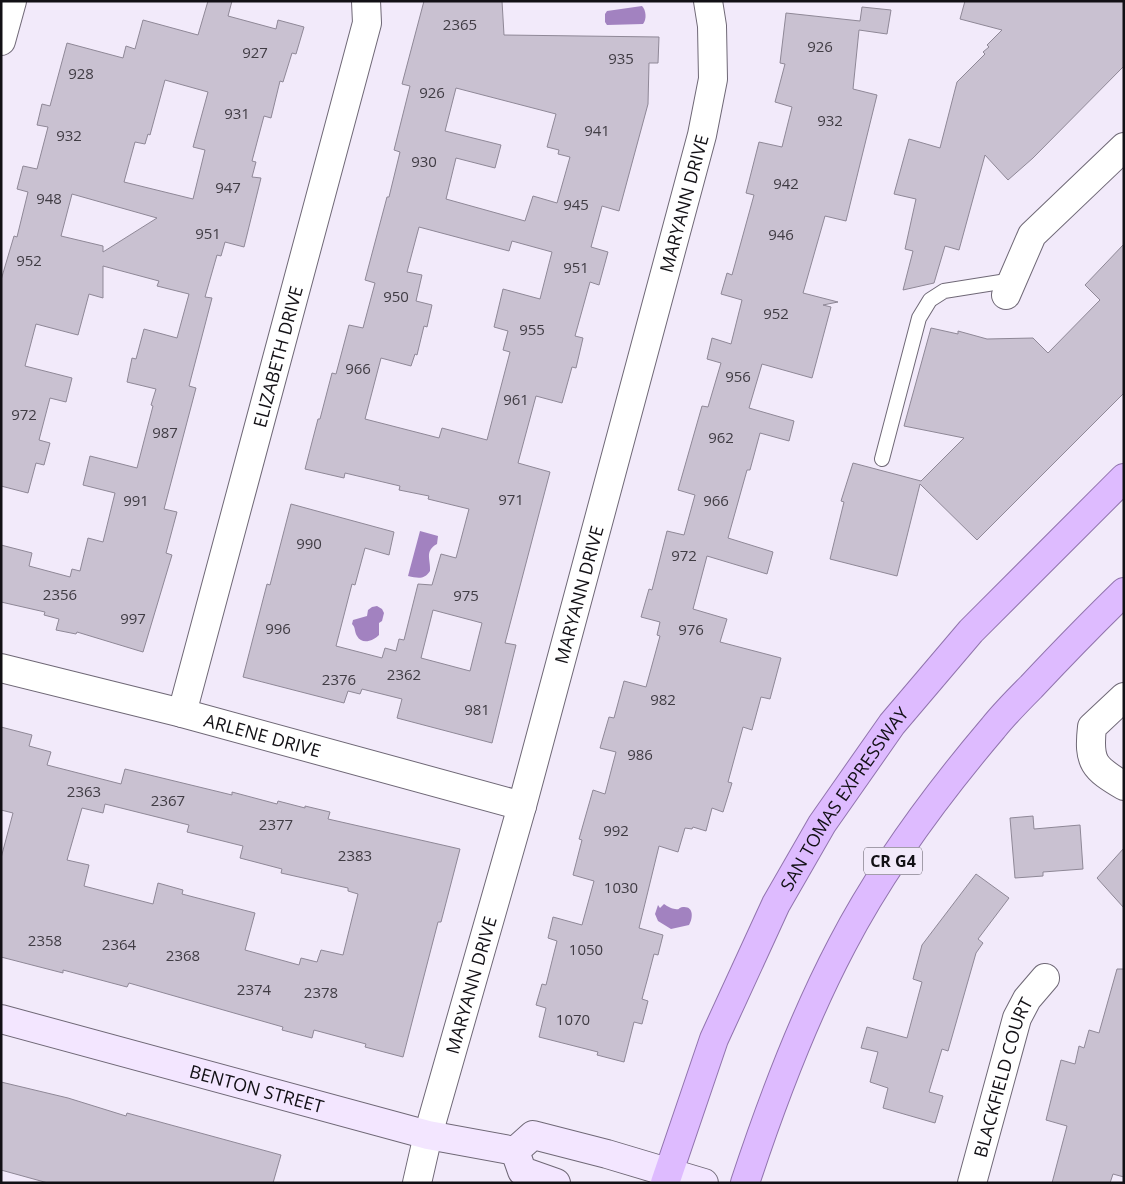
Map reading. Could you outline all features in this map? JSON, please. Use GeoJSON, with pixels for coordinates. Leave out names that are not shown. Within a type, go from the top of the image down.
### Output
{"type":"FeatureCollection","features":[{"type":"Feature","properties":{"kind":"highway","name":"SAN TOMAS EXPRESSWAY"},"geometry":{"type":"LineString","coordinates":[[666,1177],[714,1039],[776,904],[822,824],[892,724],[971,631],[1124,478]]}},
{"type":"Feature","properties":{"kind":"highway","name":"CR G4"},"geometry":{"type":"LineString","coordinates":[[745,1183],[784,1070],[842,945],[892,863],[937,798],[994,727],[1079,636],[1124,592]]}},
{"type":"Feature","properties":{"kind":"main road","name":"BENTON STREET"},"geometry":{"type":"LineString","coordinates":[[1,1019],[428,1135],[515,1151]]}},
{"type":"Feature","properties":{"kind":"main road"},"geometry":{"type":"LineString","coordinates":[[556,1183],[522,1171],[515,1151],[533,1135],[607,1154],[666,1177],[704,1183]]}},
{"type":"Feature","properties":{"kind":"street"},"geometry":{"type":"LineString","coordinates":[[1,41],[12,1]]}},
{"type":"Feature","properties":{"kind":"street","name":"ELIZABETH DRIVE"},"geometry":{"type":"LineString","coordinates":[[182,713],[367,23],[366,1]]}},
{"type":"Feature","properties":{"kind":"street","name":"MARYANN DRIVE"},"geometry":{"type":"LineString","coordinates":[[416,1183],[522,806],[702,135],[713,80],[712,26],[708,1]]}},
{"type":"Feature","properties":{"kind":"street"},"geometry":{"type":"LineString","coordinates":[[1009,288],[1032,235],[1124,147]]}},
{"type":"Feature","properties":{"kind":"street","name":"ARLENE DRIVE"},"geometry":{"type":"LineString","coordinates":[[1,668],[182,713],[522,806]]}},
{"type":"Feature","properties":{"kind":"street"},"geometry":{"type":"LineString","coordinates":[[1124,697],[1092,727],[1090,749],[1096,766],[1124,786]]}},
{"type":"Feature","properties":{"kind":"street","name":"BLACKFIELD COURT"},"geometry":{"type":"LineString","coordinates":[[972,1183],[1017,1018],[1027,999],[1045,978]]}},
{"type":"Feature","properties":{"kind":"lane"},"geometry":{"type":"LineString","coordinates":[[882,459],[918,318],[930,300],[944,292],[1009,288]]}},
{"type":"Feature","properties":{"kind":"shaded area"},"geometry":{"type":"Polygon","coordinates":[[[642,6],[646,15],[643,24],[607,25],[605,22],[607,11],[642,6]]]}},
{"type":"Feature","properties":{"kind":"shaded area"},"geometry":{"type":"Polygon","coordinates":[[[420,531],[438,536],[437,544],[429,553],[430,571],[425,576],[418,578],[408,576],[420,531]]]}},
{"type":"Feature","properties":{"kind":"shaded area"},"geometry":{"type":"Polygon","coordinates":[[[377,606],[384,613],[382,621],[379,623],[379,635],[371,640],[359,639],[352,624],[353,620],[367,616],[368,610],[377,606]]]}},
{"type":"Feature","properties":{"kind":"shaded area"},"geometry":{"type":"Polygon","coordinates":[[[664,904],[674,909],[689,908],[692,916],[689,925],[671,929],[658,921],[655,914],[658,905],[660,908],[664,904]]]}},
{"type":"Feature","properties":{"kind":"building"},"geometry":{"type":"Polygon","coordinates":[[[208,1],[232,1],[228,16],[276,29],[278,20],[304,27],[296,54],[292,53],[283,82],[280,81],[271,118],[264,116],[252,161],[256,162],[252,177],[261,178],[244,247],[225,242],[221,256],[217,255],[205,297],[212,298],[189,386],[196,388],[164,509],[177,512],[166,553],[172,555],[143,652],[77,632],[76,634],[56,630],[59,619],[44,615],[45,612],[1,602],[1,545],[32,553],[29,566],[70,577],[72,569],[80,571],[88,538],[103,542],[115,493],[83,485],[90,456],[137,468],[156,389],[127,382],[132,358],[136,359],[144,329],[177,338],[189,294],[157,286],[159,281],[103,266],[103,298],[89,294],[78,335],[36,324],[25,366],[72,378],[66,402],[50,398],[39,440],[50,443],[44,465],[36,463],[28,493],[1,486],[1,280],[14,236],[17,237],[28,192],[17,189],[23,166],[37,169],[48,127],[37,125],[42,104],[50,106],[67,43],[123,58],[126,46],[135,49],[143,20],[198,35],[208,1]],[[165,80],[150,135],[148,134],[145,144],[135,142],[124,182],[193,199],[205,150],[193,147],[208,92],[165,80]],[[72,194],[61,236],[103,246],[103,252],[157,218],[72,194]]]}},
{"type":"Feature","properties":{"kind":"building"},"geometry":{"type":"Polygon","coordinates":[[[424,1],[502,1],[504,35],[659,37],[658,63],[649,63],[648,104],[619,211],[602,206],[591,247],[608,252],[599,285],[590,282],[575,336],[583,338],[576,368],[572,367],[562,403],[536,396],[518,463],[550,472],[505,643],[516,645],[492,743],[397,718],[402,699],[362,689],[360,694],[348,691],[344,703],[243,677],[267,584],[270,585],[291,504],[394,532],[389,555],[365,548],[355,585],[352,584],[336,646],[382,658],[385,648],[396,651],[399,639],[404,640],[418,584],[432,585],[441,554],[456,558],[469,509],[428,499],[429,496],[399,490],[400,486],[345,473],[344,478],[305,469],[332,373],[336,374],[349,325],[363,328],[375,283],[365,280],[400,152],[394,150],[410,86],[402,84],[424,1]],[[456,88],[445,131],[501,145],[495,168],[456,158],[446,199],[525,221],[533,196],[557,203],[570,157],[558,154],[559,150],[547,147],[556,114],[456,88]],[[419,227],[407,272],[422,275],[416,301],[432,305],[427,327],[424,326],[417,355],[415,354],[411,366],[381,358],[365,419],[439,438],[442,428],[487,440],[510,352],[503,350],[508,331],[494,327],[503,289],[540,299],[552,252],[512,241],[509,251],[419,227]],[[433,610],[421,658],[470,671],[482,623],[433,610]]]}},
{"type":"Feature","properties":{"kind":"building"},"geometry":{"type":"Polygon","coordinates":[[[965,1],[1124,1],[1124,66],[1033,158],[1008,180],[985,155],[959,250],[945,246],[934,283],[903,290],[913,251],[905,249],[916,199],[894,194],[909,139],[940,148],[957,82],[985,54],[983,52],[989,47],[987,45],[1002,30],[960,19],[965,1]]]}},
{"type":"Feature","properties":{"kind":"building"},"geometry":{"type":"Polygon","coordinates":[[[862,7],[891,10],[887,34],[859,30],[853,89],[877,95],[846,221],[825,216],[803,293],[838,302],[823,305],[831,307],[812,378],[762,364],[749,408],[794,421],[789,441],[760,433],[750,470],[747,470],[728,538],[773,552],[767,574],[707,556],[693,609],[727,619],[720,642],[781,658],[770,699],[761,697],[752,730],[743,727],[728,782],[732,783],[723,812],[712,808],[706,831],[693,827],[692,829],[685,828],[678,852],[659,846],[639,928],[663,935],[658,955],[654,954],[642,999],[648,1001],[642,1024],[634,1022],[624,1062],[597,1055],[598,1052],[539,1037],[546,1008],[536,1005],[542,984],[546,985],[557,941],[548,938],[553,917],[582,925],[594,881],[573,875],[582,840],[579,839],[593,790],[605,794],[616,752],[600,748],[609,717],[614,718],[624,681],[646,687],[660,636],[657,635],[660,622],[641,617],[649,589],[652,590],[667,531],[684,535],[695,495],[678,490],[702,406],[708,407],[721,363],[707,359],[712,338],[731,344],[742,300],[721,294],[727,273],[732,275],[754,195],[746,193],[759,142],[782,147],[792,107],[775,102],[785,64],[780,63],[786,13],[860,21],[862,7]]]}},
{"type":"Feature","properties":{"kind":"building"},"geometry":{"type":"Polygon","coordinates":[[[1124,244],[1124,393],[977,540],[920,484],[897,576],[830,559],[844,502],[841,501],[853,463],[921,481],[964,438],[904,426],[931,328],[958,334],[958,331],[987,339],[1033,338],[1048,353],[1100,300],[1085,285],[1124,244]]]}},
{"type":"Feature","properties":{"kind":"building"},"geometry":{"type":"Polygon","coordinates":[[[1,727],[32,735],[29,746],[51,752],[47,765],[121,784],[125,769],[232,795],[232,792],[277,804],[278,801],[305,808],[305,806],[330,812],[328,819],[460,849],[441,922],[438,922],[403,1057],[365,1047],[366,1044],[314,1030],[312,1038],[282,1030],[283,1027],[129,983],[127,987],[63,970],[63,973],[1,957],[1,858],[13,813],[1,810],[1,727]],[[105,804],[103,813],[82,808],[67,860],[89,865],[84,886],[153,904],[158,883],[183,890],[182,894],[255,913],[245,950],[299,965],[301,958],[317,962],[321,950],[343,955],[358,894],[348,891],[348,888],[281,873],[282,869],[240,858],[243,846],[187,832],[189,825],[105,804]]]}},
{"type":"Feature","properties":{"kind":"building"},"geometry":{"type":"Polygon","coordinates":[[[1033,816],[1034,829],[1080,825],[1083,869],[1043,872],[1043,876],[1015,878],[1010,818],[1033,816]]]}},
{"type":"Feature","properties":{"kind":"building"},"geometry":{"type":"Polygon","coordinates":[[[1124,848],[1124,908],[1097,878],[1124,848]]]}},
{"type":"Feature","properties":{"kind":"building"},"geometry":{"type":"Polygon","coordinates":[[[976,874],[1009,898],[978,939],[983,943],[976,953],[948,1051],[942,1049],[929,1092],[943,1096],[935,1123],[883,1108],[888,1088],[870,1082],[878,1052],[861,1048],[867,1027],[907,1038],[922,982],[913,979],[922,945],[976,874]]]}},
{"type":"Feature","properties":{"kind":"building"},"geometry":{"type":"Polygon","coordinates":[[[1117,969],[1124,969],[1124,1177],[1113,1174],[1110,1183],[1052,1183],[1067,1126],[1046,1120],[1061,1060],[1075,1064],[1079,1046],[1084,1048],[1089,1030],[1099,1033],[1117,969]]]}},
{"type":"Feature","properties":{"kind":"building"},"geometry":{"type":"Polygon","coordinates":[[[1,1082],[68,1098],[126,1116],[127,1113],[281,1155],[273,1183],[48,1183],[1,1170],[1,1082]]]}}]}
